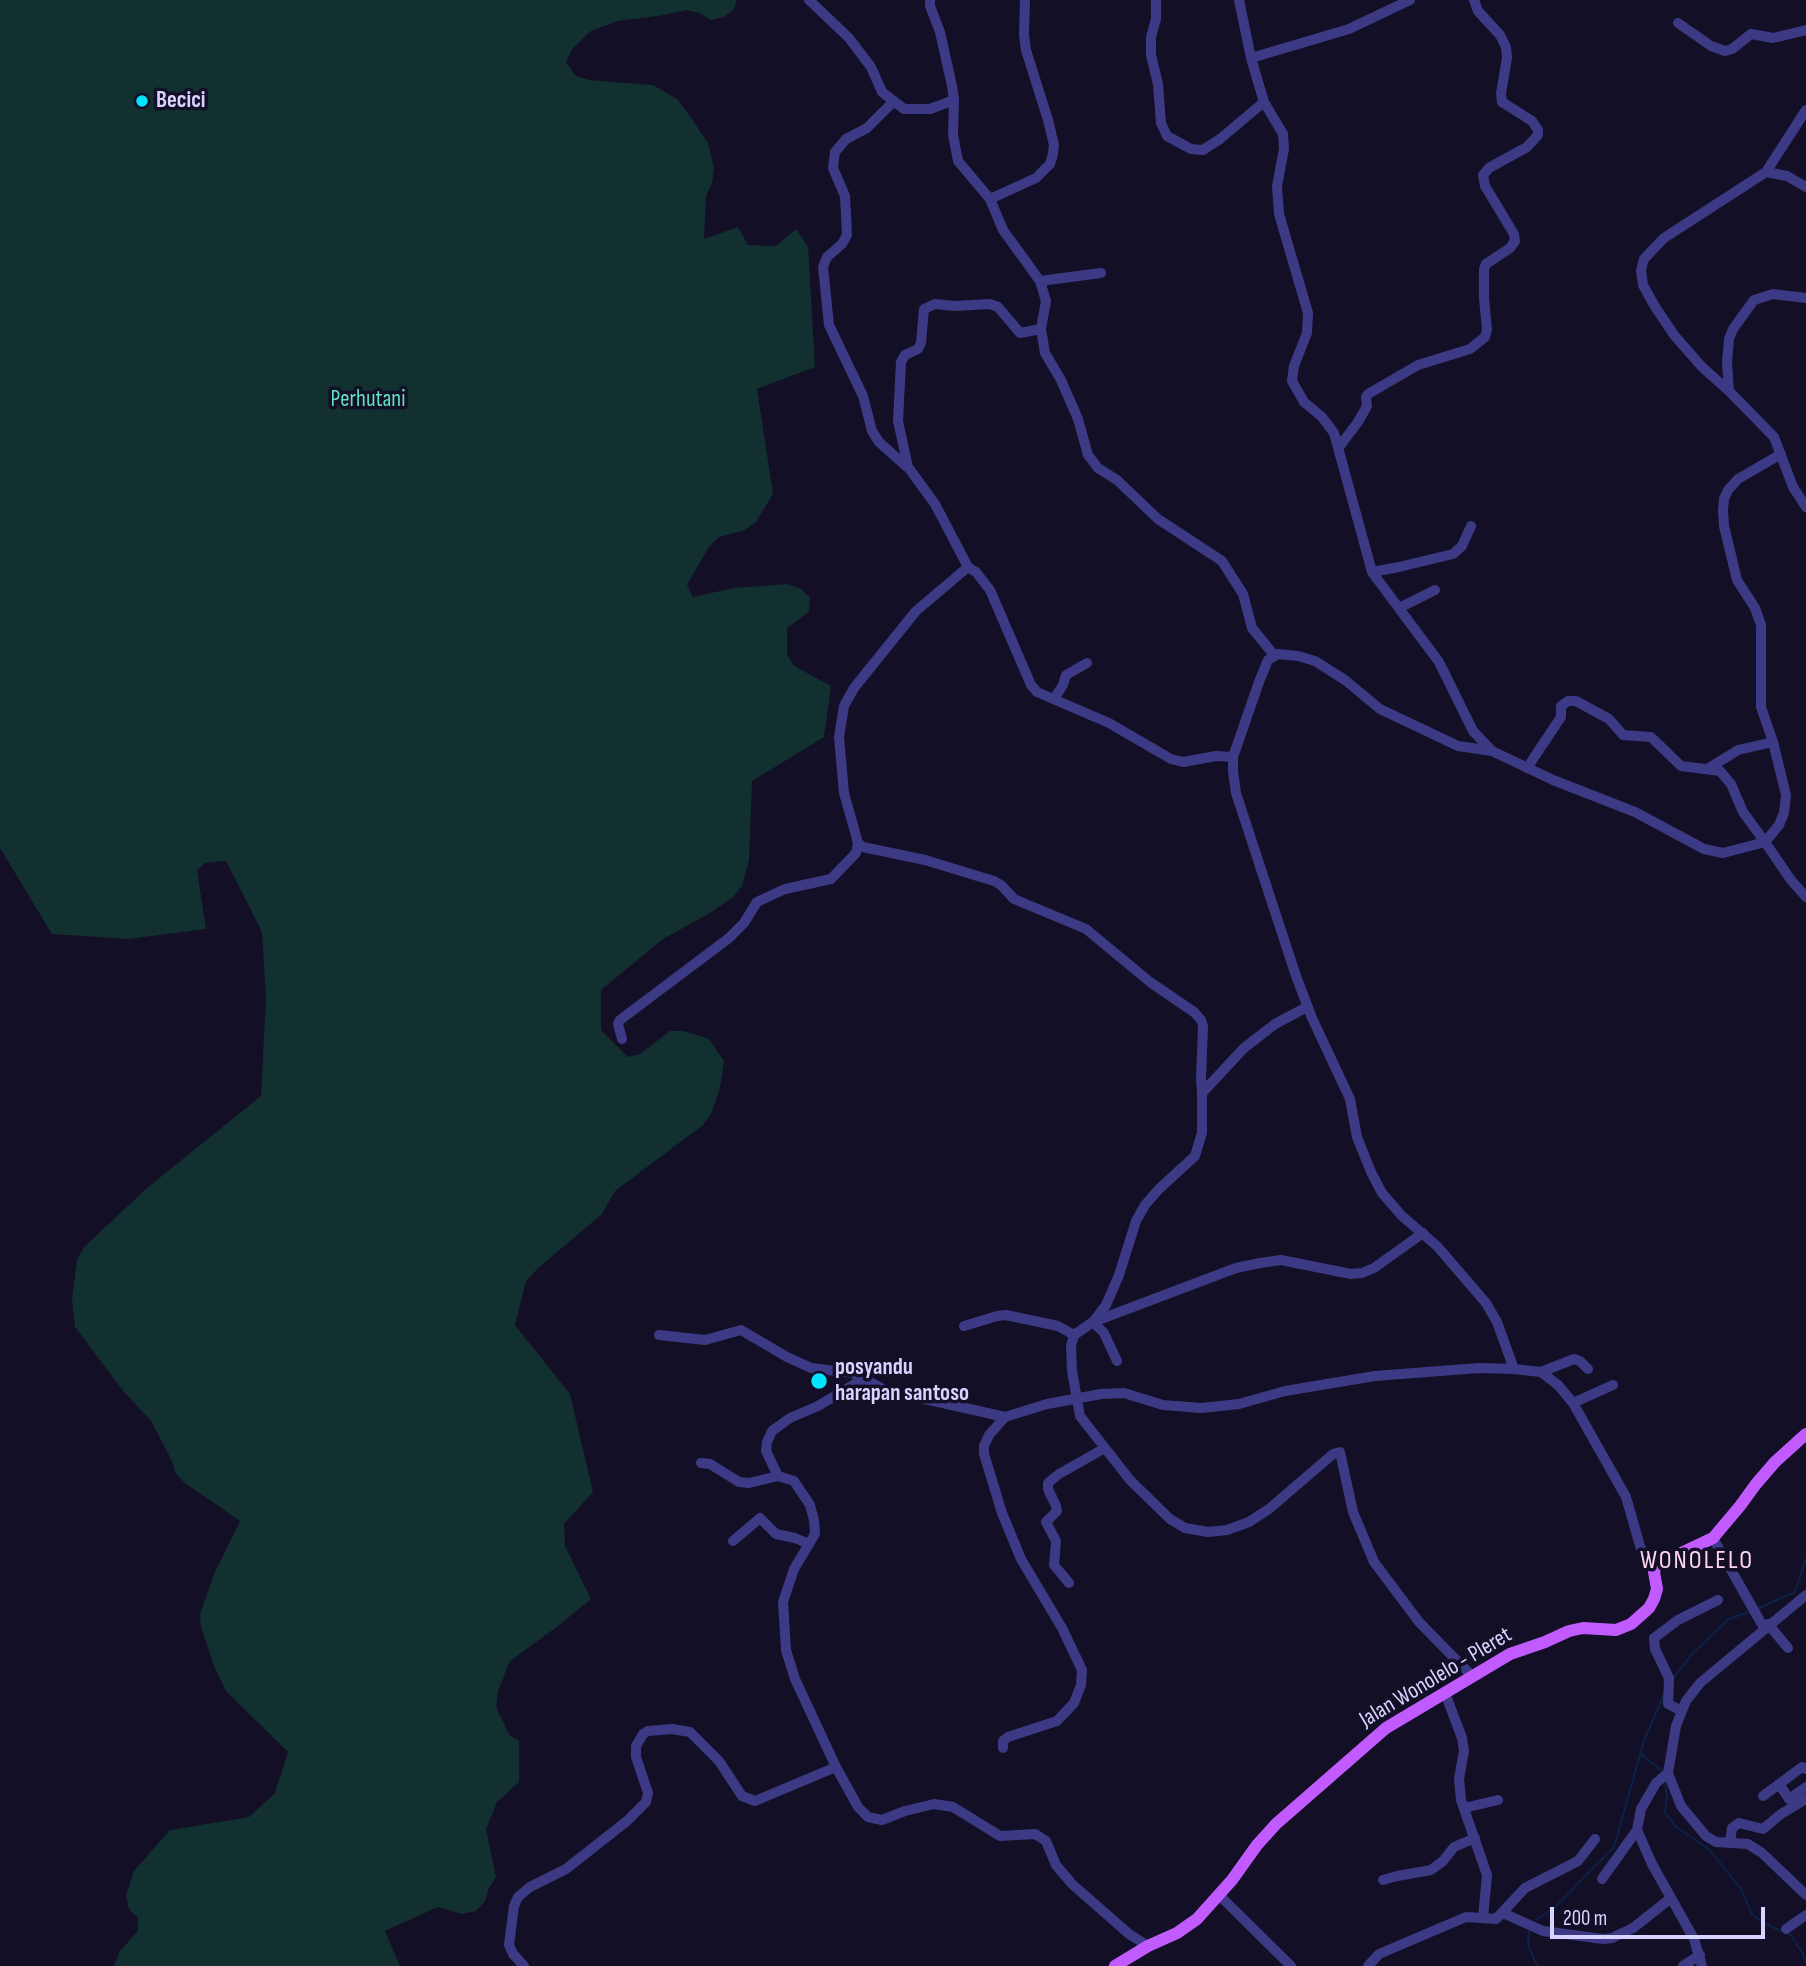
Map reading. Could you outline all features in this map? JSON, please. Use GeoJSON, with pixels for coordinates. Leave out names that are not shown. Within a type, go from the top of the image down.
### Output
{"type":"FeatureCollection","features":[{"type":"Feature","properties":{"kind":"main road"},"geometry":{"type":"LineString","coordinates":[[1656,1565],[1713,1538],[1762,1476],[1806,1434]]}},
{"type":"Feature","properties":{"kind":"main road","name":"Jalan Wonolelo - Pleret"},"geometry":{"type":"LineString","coordinates":[[1115,1966],[1148,1946],[1177,1933],[1197,1919],[1276,1824],[1386,1728],[1510,1654],[1569,1631],[1583,1628],[1616,1630],[1632,1624],[1654,1598],[1657,1589],[1654,1572],[1656,1565]]}},
{"type":"Feature","properties":{"kind":"street"},"geometry":{"type":"LineString","coordinates":[[809,0],[849,38],[871,67],[882,92],[904,109],[930,109],[954,100]]}},
{"type":"Feature","properties":{"kind":"street"},"geometry":{"type":"LineString","coordinates":[[930,0],[940,32],[954,100],[953,135],[958,161],[990,198],[1003,230],[1040,281],[1046,301],[1041,329],[1045,353],[1061,380],[1078,419],[1088,455],[1093,463],[1117,480],[1158,519],[1222,561],[1243,594],[1252,628],[1274,655]]}},
{"type":"Feature","properties":{"kind":"street"},"geometry":{"type":"LineString","coordinates":[[990,198],[1036,178],[1050,164],[1054,155],[1048,120],[1026,50],[1025,0]]}},
{"type":"Feature","properties":{"kind":"street"},"geometry":{"type":"LineString","coordinates":[[1156,0],[1151,55],[1158,84],[1161,123],[1167,136],[1191,149],[1203,150],[1264,102]]}},
{"type":"Feature","properties":{"kind":"street"},"geometry":{"type":"LineString","coordinates":[[1239,0],[1251,58],[1264,102],[1278,123],[1284,141],[1277,186],[1279,214],[1308,313],[1307,333],[1294,366],[1292,382],[1304,402],[1329,425],[1339,447],[1372,572],[1439,662],[1472,731],[1492,751]]}},
{"type":"Feature","properties":{"kind":"street"},"geometry":{"type":"LineString","coordinates":[[1251,58],[1349,29],[1410,0]]}},
{"type":"Feature","properties":{"kind":"street"},"geometry":{"type":"LineString","coordinates":[[1339,447],[1359,422],[1367,406],[1368,394],[1418,365],[1470,349],[1485,337],[1488,330],[1484,269],[1486,264],[1510,248],[1515,241],[1514,234],[1485,186],[1483,175],[1489,167],[1527,147],[1538,135],[1538,130],[1532,121],[1502,102],[1506,47],[1500,34],[1478,11],[1474,0]]}},
{"type":"Feature","properties":{"kind":"street"},"geometry":{"type":"LineString","coordinates":[[1678,23],[1711,46],[1725,51],[1732,49],[1751,34],[1773,38],[1806,30]]}},
{"type":"Feature","properties":{"kind":"street"},"geometry":{"type":"LineString","coordinates":[[894,101],[867,128],[846,139],[835,152],[833,168],[845,196],[847,235],[842,244],[827,257],[823,267],[829,325],[863,396],[872,431],[879,442],[908,467],[935,504],[968,567],[976,572],[990,590],[1031,685],[1037,692],[1110,723],[1171,759],[1183,762],[1216,756],[1233,757]]}},
{"type":"Feature","properties":{"kind":"street"},"geometry":{"type":"LineString","coordinates":[[1806,110],[1766,172],[1664,238],[1644,259],[1641,271],[1647,294],[1674,335],[1702,367],[1774,437],[1793,487],[1806,507]]}},
{"type":"Feature","properties":{"kind":"street"},"geometry":{"type":"LineString","coordinates":[[1766,172],[1787,176],[1806,187]]}},
{"type":"Feature","properties":{"kind":"street"},"geometry":{"type":"LineString","coordinates":[[1040,281],[1101,273]]}},
{"type":"Feature","properties":{"kind":"street"},"geometry":{"type":"LineString","coordinates":[[1729,391],[1727,362],[1730,339],[1733,329],[1750,304],[1763,295],[1806,298]]}},
{"type":"Feature","properties":{"kind":"street"},"geometry":{"type":"LineString","coordinates":[[908,467],[898,421],[901,362],[905,355],[918,349],[921,343],[924,309],[935,304],[990,304],[998,307],[1020,333],[1041,329]]}},
{"type":"Feature","properties":{"kind":"street"},"geometry":{"type":"LineString","coordinates":[[1514,1369],[1497,1322],[1486,1303],[1423,1233],[1402,1216],[1382,1193],[1371,1172],[1357,1137],[1350,1099],[1307,1007],[1236,793],[1233,757],[1266,663],[1274,655],[1298,656],[1315,662],[1345,680],[1380,709],[1393,716],[1458,746],[1492,751],[1527,768],[1620,804],[1704,849],[1723,853],[1765,842],[1779,825],[1786,795],[1761,707],[1760,625],[1755,608],[1737,580],[1723,511],[1728,490],[1738,479],[1781,454]]}},
{"type":"Feature","properties":{"kind":"street"},"geometry":{"type":"LineString","coordinates":[[1372,572],[1453,554],[1462,546],[1471,526]]}},
{"type":"Feature","properties":{"kind":"street"},"geometry":{"type":"LineString","coordinates":[[622,1038],[618,1024],[621,1020],[729,938],[744,923],[757,902],[785,889],[831,879],[856,853],[858,844],[844,793],[839,737],[844,706],[854,688],[916,611],[968,567]]}},
{"type":"Feature","properties":{"kind":"street"},"geometry":{"type":"LineString","coordinates":[[1399,608],[1435,590]]}},
{"type":"Feature","properties":{"kind":"street"},"geometry":{"type":"LineString","coordinates":[[1054,699],[1066,675],[1087,663]]}},
{"type":"Feature","properties":{"kind":"street"},"geometry":{"type":"LineString","coordinates":[[1527,768],[1562,717],[1561,706],[1568,701],[1576,701],[1602,714],[1623,735],[1651,737],[1681,766],[1709,768],[1725,776],[1743,812],[1806,897]]}},
{"type":"Feature","properties":{"kind":"street"},"geometry":{"type":"LineString","coordinates":[[1709,768],[1738,750],[1773,742]]}},
{"type":"Feature","properties":{"kind":"street"},"geometry":{"type":"LineString","coordinates":[[858,844],[925,860],[994,881],[1014,899],[1076,923],[1201,1020],[1202,1133],[1195,1156],[1145,1205],[1136,1221],[1119,1275],[1105,1305],[1093,1322]]}},
{"type":"Feature","properties":{"kind":"street"},"geometry":{"type":"LineString","coordinates":[[1202,1093],[1244,1048],[1275,1024],[1307,1007]]}},
{"type":"Feature","properties":{"kind":"street"},"geometry":{"type":"LineString","coordinates":[[1423,1233],[1374,1268],[1362,1273],[1351,1274],[1281,1260],[1260,1263],[1237,1268],[1093,1322],[1074,1335],[1071,1346],[1076,1398],[1080,1416],[1140,1491],[1170,1519],[1185,1528],[1208,1532],[1227,1530],[1248,1522],[1269,1509],[1333,1454],[1340,1452],[1353,1511],[1374,1562],[1419,1622],[1473,1676]]}},
{"type":"Feature","properties":{"kind":"street"},"geometry":{"type":"LineString","coordinates":[[964,1326],[1006,1315],[1058,1326],[1074,1335]]}},
{"type":"Feature","properties":{"kind":"street"},"geometry":{"type":"LineString","coordinates":[[1093,1322],[1104,1333],[1117,1362]]}},
{"type":"Feature","properties":{"kind":"street"},"geometry":{"type":"LineString","coordinates":[[659,1335],[705,1340],[741,1330],[803,1365],[820,1370],[853,1373],[885,1390],[1005,1418]]}},
{"type":"Feature","properties":{"kind":"street"},"geometry":{"type":"LineString","coordinates":[[1003,1748],[1003,1741],[1008,1737],[1057,1721],[1074,1703],[1081,1685],[1082,1670],[1062,1628],[1021,1559],[1002,1513],[984,1446],[989,1435],[1005,1418],[1047,1404],[1125,1393],[1163,1405],[1201,1408],[1239,1404],[1285,1391],[1375,1376],[1479,1368],[1541,1372],[1574,1359],[1588,1369]]}},
{"type":"Feature","properties":{"kind":"street"},"geometry":{"type":"LineString","coordinates":[[1541,1372],[1558,1385],[1573,1403],[1626,1497],[1645,1557],[1656,1565]]}},
{"type":"Feature","properties":{"kind":"street"},"geometry":{"type":"LineString","coordinates":[[778,1476],[766,1451],[772,1431],[790,1418],[818,1406],[863,1378]]}},
{"type":"Feature","properties":{"kind":"street"},"geometry":{"type":"LineString","coordinates":[[1573,1403],[1613,1385]]}},
{"type":"Feature","properties":{"kind":"street"},"geometry":{"type":"LineString","coordinates":[[1069,1583],[1054,1565],[1056,1541],[1046,1522],[1057,1511],[1048,1483],[1105,1448]]}},
{"type":"Feature","properties":{"kind":"street"},"geometry":{"type":"LineString","coordinates":[[701,1463],[710,1464],[739,1482],[749,1483],[778,1476],[794,1481],[810,1505],[815,1534],[794,1569],[783,1602],[786,1650],[795,1679],[858,1807],[874,1820],[882,1820],[934,1804],[953,1807],[1000,1836],[1035,1833],[1046,1841],[1056,1865],[1072,1884],[1129,1934],[1148,1946]]}},
{"type":"Feature","properties":{"kind":"street"},"geometry":{"type":"LineString","coordinates":[[733,1541],[760,1518],[776,1534],[795,1538],[809,1545]]}},
{"type":"Feature","properties":{"kind":"street"},"geometry":{"type":"LineString","coordinates":[[1713,1538],[1756,1612],[1788,1648]]}},
{"type":"Feature","properties":{"kind":"street"},"geometry":{"type":"LineString","coordinates":[[1805,1598],[1766,1626],[1700,1683],[1686,1701],[1676,1726],[1668,1773],[1681,1806],[1706,1836],[1716,1842],[1748,1844],[1762,1853],[1806,1895]]}},
{"type":"Feature","properties":{"kind":"street"},"geometry":{"type":"LineString","coordinates":[[1682,1712],[1668,1704],[1669,1678],[1655,1649],[1654,1638],[1678,1620],[1718,1600]]}},
{"type":"Feature","properties":{"kind":"street"},"geometry":{"type":"LineString","coordinates":[[1445,1693],[1462,1738],[1464,1751],[1459,1789],[1486,1875],[1483,1918]]}},
{"type":"Feature","properties":{"kind":"street"},"geometry":{"type":"LineString","coordinates":[[524,1966],[509,1945],[514,1906],[518,1897],[530,1887],[566,1869],[627,1821],[646,1802],[648,1793],[636,1757],[636,1746],[643,1734],[648,1731],[690,1732],[719,1761],[742,1796],[755,1801],[836,1767]]}},
{"type":"Feature","properties":{"kind":"street"},"geometry":{"type":"LineString","coordinates":[[1763,1796],[1802,1767],[1806,1769]]}},
{"type":"Feature","properties":{"kind":"street"},"geometry":{"type":"LineString","coordinates":[[1602,1878],[1637,1830],[1641,1809],[1656,1783],[1668,1773]]}},
{"type":"Feature","properties":{"kind":"street"},"geometry":{"type":"LineString","coordinates":[[1779,1784],[1789,1799],[1806,1787]]}},
{"type":"Feature","properties":{"kind":"street"},"geometry":{"type":"LineString","coordinates":[[1730,1842],[1732,1828],[1740,1823],[1763,1829],[1806,1799]]}},
{"type":"Feature","properties":{"kind":"street"},"geometry":{"type":"LineString","coordinates":[[1464,1808],[1498,1800]]}},
{"type":"Feature","properties":{"kind":"street"},"geometry":{"type":"LineString","coordinates":[[1637,1830],[1694,1940],[1701,1961],[1683,1966]]}},
{"type":"Feature","properties":{"kind":"street"},"geometry":{"type":"LineString","coordinates":[[1383,1880],[1431,1870],[1443,1861],[1454,1847],[1475,1838]]}},
{"type":"Feature","properties":{"kind":"street"},"geometry":{"type":"LineString","coordinates":[[1368,1966],[1375,1957],[1386,1951],[1466,1917],[1494,1920],[1525,1888],[1578,1861],[1595,1839]]}},
{"type":"Feature","properties":{"kind":"street"},"geometry":{"type":"LineString","coordinates":[[1219,1895],[1291,1966]]}},
{"type":"Feature","properties":{"kind":"street"},"geometry":{"type":"LineString","coordinates":[[1503,1913],[1543,1931],[1603,1939],[1612,1938],[1633,1928],[1671,1898]]}},
{"type":"Feature","properties":{"kind":"street"},"geometry":{"type":"LineString","coordinates":[[1786,1930],[1806,1915]]}},
{"type":"Feature","properties":{"kind":"green space","name":"Perhutani"},"geometry":{"type":"Polygon","coordinates":[[[0,0],[737,0],[734,9],[724,17],[711,20],[686,10],[617,21],[591,31],[572,49],[566,62],[576,76],[589,80],[653,85],[677,99],[685,109],[708,143],[714,169],[706,196],[704,239],[738,227],[748,245],[776,246],[796,229],[808,247],[815,367],[757,389],[773,494],[756,522],[745,530],[719,537],[709,547],[687,585],[693,597],[734,588],[788,584],[801,589],[810,598],[809,612],[787,628],[787,654],[794,666],[831,686],[824,737],[752,781],[749,860],[742,886],[733,897],[663,939],[601,990],[601,1030],[628,1057],[640,1054],[670,1031],[684,1031],[709,1039],[724,1061],[720,1088],[711,1114],[703,1125],[615,1191],[602,1214],[526,1281],[515,1325],[570,1394],[593,1492],[564,1524],[565,1546],[591,1599],[510,1661],[498,1691],[496,1707],[510,1736],[519,1741],[519,1782],[497,1802],[486,1829],[496,1877],[485,1901],[476,1911],[462,1914],[438,1907],[385,1931],[400,1966],[114,1966],[120,1951],[138,1931],[138,1918],[129,1909],[126,1896],[134,1871],[170,1830],[249,1817],[275,1793],[288,1752],[226,1691],[201,1627],[200,1614],[214,1574],[240,1521],[176,1474],[151,1421],[124,1392],[75,1327],[72,1300],[77,1260],[84,1247],[147,1188],[261,1096],[266,999],[262,932],[226,861],[205,863],[197,870],[206,929],[128,939],[52,934],[0,848],[0,0]]]}},
{"type":"Feature","properties":{"kind":"waterway"},"geometry":{"type":"LineString","coordinates":[[1759,1608],[1795,1592],[1806,1559]]}},
{"type":"Feature","properties":{"kind":"waterway"},"geometry":{"type":"LineString","coordinates":[[1674,1677],[1693,1653],[1729,1619],[1751,1611]]}},
{"type":"Feature","properties":{"kind":"waterway"},"geometry":{"type":"LineString","coordinates":[[1536,1920],[1554,1908],[1614,1847],[1644,1741],[1664,1694]]}},
{"type":"Feature","properties":{"kind":"waterway"},"geometry":{"type":"LineString","coordinates":[[1641,1754],[1662,1771]]}},
{"type":"Feature","properties":{"kind":"waterway"},"geometry":{"type":"LineString","coordinates":[[1665,1781],[1665,1813],[1676,1827],[1710,1850],[1741,1889],[1752,1914],[1781,1931]]}},
{"type":"Feature","properties":{"kind":"waterway"},"geometry":{"type":"LineString","coordinates":[[1529,1931],[1528,1945],[1537,1966]]}},
{"type":"Feature","properties":{"kind":"waterway"},"geometry":{"type":"LineString","coordinates":[[1786,1933],[1791,1935],[1806,1963]]}},
{"type":"Feature","properties":{"kind":"place","name":"Becici"},"geometry":{"type":"Point","coordinates":[142,101]}},
{"type":"Feature","properties":{"kind":"place","name":"posyandu harapan santoso"},"geometry":{"type":"Point","coordinates":[819,1381]}},
{"type":"Feature","properties":{"kind":"district","name":"WONOLELO"},"geometry":{"type":"Point","coordinates":[1697,1561]}}]}
